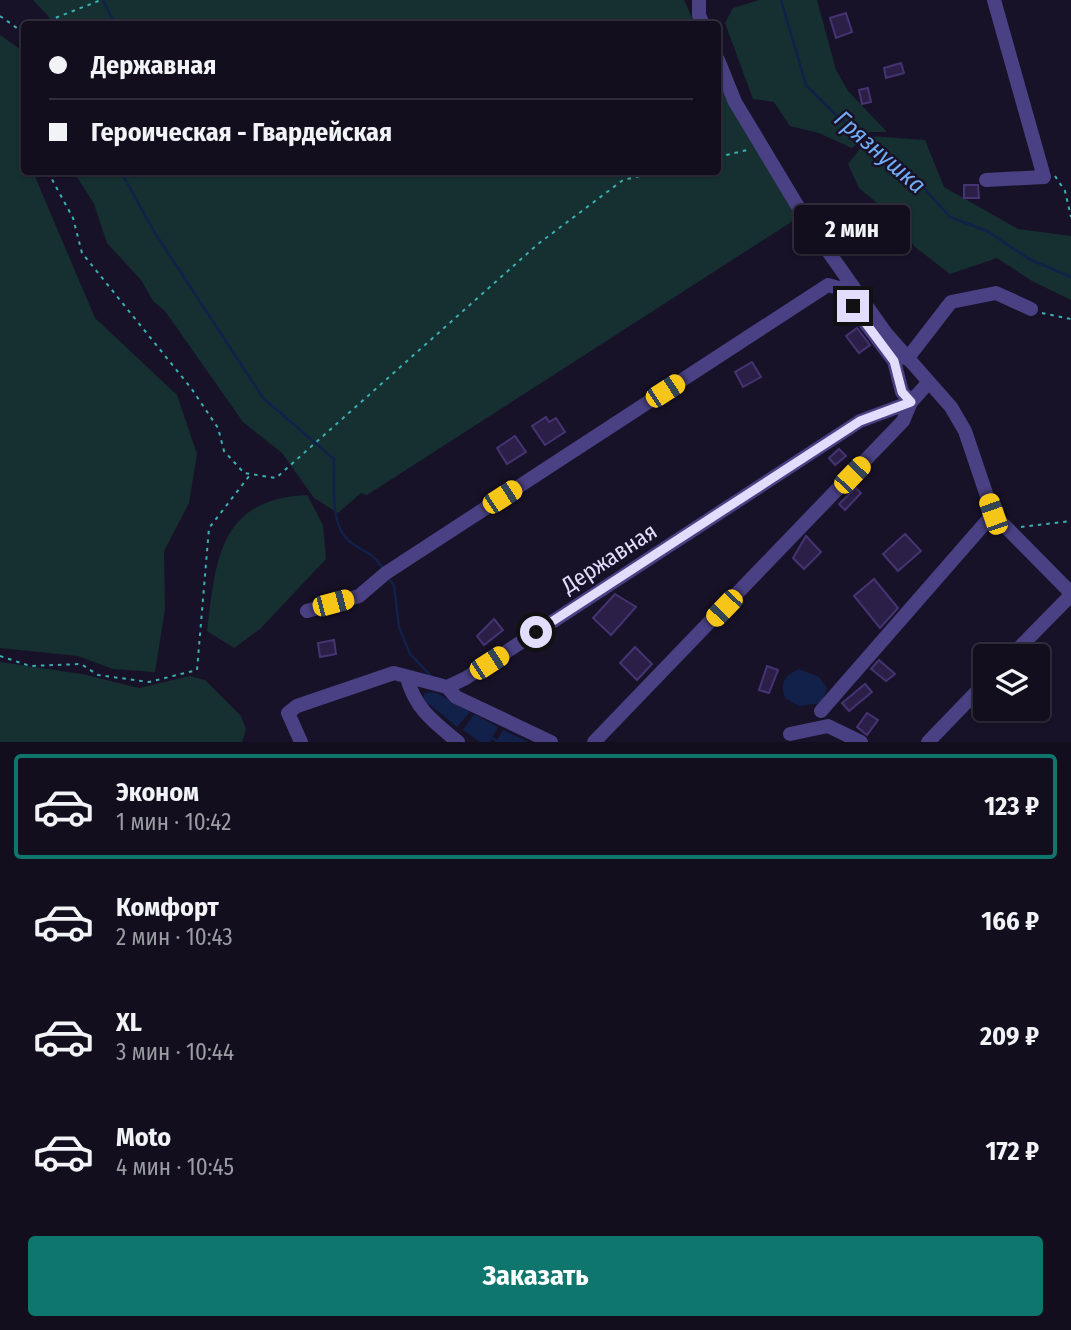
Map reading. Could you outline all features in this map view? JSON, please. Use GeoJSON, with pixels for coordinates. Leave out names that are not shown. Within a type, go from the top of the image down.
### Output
{"type":"FeatureCollection","features":[{"type":"Feature","properties":{"kind":"street"},"geometry":{"type":"LineString","coordinates":[[699,0],[702,21]]}},
{"type":"Feature","properties":{"kind":"street"},"geometry":{"type":"LineString","coordinates":[[986,180],[1044,177],[994,0]]}},
{"type":"Feature","properties":{"kind":"street"},"geometry":{"type":"LineString","coordinates":[[721,67],[735,102],[819,239],[906,359],[951,407],[965,430],[993,514],[1071,594],[1023,644]]}},
{"type":"Feature","properties":{"kind":"street"},"geometry":{"type":"LineString","coordinates":[[307,611],[359,596],[386,573],[828,285],[839,288],[894,361],[902,392],[911,402],[903,421],[594,742]]}},
{"type":"Feature","properties":{"kind":"street"},"geometry":{"type":"LineString","coordinates":[[906,359],[951,302],[996,293],[1031,309]]}},
{"type":"Feature","properties":{"kind":"street","name":"Державная"},"geometry":{"type":"LineString","coordinates":[[447,687],[860,421],[911,402],[928,383]]}},
{"type":"Feature","properties":{"kind":"street"},"geometry":{"type":"LineString","coordinates":[[821,711],[993,514]]}},
{"type":"Feature","properties":{"kind":"street"},"geometry":{"type":"LineString","coordinates":[[301,742],[288,713],[297,706],[394,673],[447,687],[456,697],[551,742]]}},
{"type":"Feature","properties":{"kind":"street"},"geometry":{"type":"LineString","coordinates":[[407,678],[421,712],[458,742]]}},
{"type":"Feature","properties":{"kind":"street"},"geometry":{"type":"LineString","coordinates":[[928,742],[973,695]]}},
{"type":"Feature","properties":{"kind":"street"},"geometry":{"type":"LineString","coordinates":[[790,734],[828,726],[861,742]]}},
{"type":"Feature","properties":{"kind":"path"},"geometry":{"type":"LineString","coordinates":[[48,21],[101,0]]}},
{"type":"Feature","properties":{"kind":"path"},"geometry":{"type":"LineString","coordinates":[[0,16],[21,30]]}},
{"type":"Feature","properties":{"kind":"path"},"geometry":{"type":"LineString","coordinates":[[721,156],[762,146]]}},
{"type":"Feature","properties":{"kind":"path"},"geometry":{"type":"LineString","coordinates":[[50,175],[73,218],[82,253],[191,388],[218,428],[224,451],[244,473],[276,478],[538,244],[623,180],[645,175]]}},
{"type":"Feature","properties":{"kind":"path"},"geometry":{"type":"LineString","coordinates":[[1044,177],[1053,175],[1060,181],[1071,216]]}},
{"type":"Feature","properties":{"kind":"path"},"geometry":{"type":"LineString","coordinates":[[1031,309],[1071,318]]}},
{"type":"Feature","properties":{"kind":"path"},"geometry":{"type":"LineString","coordinates":[[0,656],[30,666],[80,664],[98,675],[149,682],[197,670],[209,528],[251,474]]}},
{"type":"Feature","properties":{"kind":"path"},"geometry":{"type":"LineString","coordinates":[[1006,530],[1071,521]]}},
{"type":"Feature","properties":{"kind":"green space"},"geometry":{"type":"Polygon","coordinates":[[[33,0],[684,0],[694,21],[50,21],[33,0]]]}},
{"type":"Feature","properties":{"kind":"green space"},"geometry":{"type":"Polygon","coordinates":[[[759,0],[817,0],[836,70],[848,91],[887,132],[870,132],[852,148],[819,133],[790,126],[774,102],[753,99],[725,23],[733,8],[759,0]]]}},
{"type":"Feature","properties":{"kind":"green space"},"geometry":{"type":"Polygon","coordinates":[[[0,35],[21,50],[21,175],[34,175],[95,318],[177,395],[197,454],[189,503],[164,551],[165,609],[155,672],[113,669],[78,656],[0,648],[0,35]]]}},
{"type":"Feature","properties":{"kind":"green space"},"geometry":{"type":"Polygon","coordinates":[[[721,80],[799,217],[367,495],[361,493],[338,513],[314,498],[282,453],[243,422],[165,311],[153,301],[141,280],[107,243],[94,204],[76,175],[721,175],[721,80]]]}},
{"type":"Feature","properties":{"kind":"green space"},"geometry":{"type":"Polygon","coordinates":[[[870,136],[925,140],[944,187],[1018,229],[1071,236],[1071,300],[1032,281],[997,258],[950,274],[915,247],[888,212],[859,188],[848,164],[870,136]]]}},
{"type":"Feature","properties":{"kind":"green space"},"geometry":{"type":"Polygon","coordinates":[[[307,495],[323,525],[326,559],[260,629],[234,648],[207,631],[214,580],[227,538],[239,521],[256,508],[278,499],[307,495]]]}},
{"type":"Feature","properties":{"kind":"green space"},"geometry":{"type":"Polygon","coordinates":[[[0,662],[82,674],[139,688],[190,676],[205,680],[241,716],[246,729],[242,742],[0,742],[0,662]]]}},
{"type":"Feature","properties":{"kind":"water"},"geometry":{"type":"Polygon","coordinates":[[[799,669],[819,677],[827,688],[822,703],[799,706],[785,698],[784,680],[799,669]]]}},
{"type":"Feature","properties":{"kind":"water"},"geometry":{"type":"Polygon","coordinates":[[[437,693],[470,712],[457,727],[424,700],[424,694],[437,693]]]}},
{"type":"Feature","properties":{"kind":"water"},"geometry":{"type":"Polygon","coordinates":[[[474,714],[498,727],[490,742],[480,742],[463,730],[474,714]]]}},
{"type":"Feature","properties":{"kind":"water"},"geometry":{"type":"Polygon","coordinates":[[[503,730],[529,742],[496,742],[503,730]]]}},
{"type":"Feature","properties":{"kind":"building"},"geometry":{"type":"Polygon","coordinates":[[[846,13],[852,32],[836,38],[830,18],[846,13]]]}},
{"type":"Feature","properties":{"kind":"building"},"geometry":{"type":"Polygon","coordinates":[[[901,63],[904,73],[886,78],[884,68],[901,63]]]}},
{"type":"Feature","properties":{"kind":"building"},"geometry":{"type":"Polygon","coordinates":[[[868,88],[871,102],[862,104],[859,90],[868,88]]]}},
{"type":"Feature","properties":{"kind":"building"},"geometry":{"type":"Polygon","coordinates":[[[964,185],[978,185],[979,198],[964,198],[964,185]]]}},
{"type":"Feature","properties":{"kind":"building"},"geometry":{"type":"Polygon","coordinates":[[[857,328],[870,345],[859,353],[846,336],[857,328]]]}},
{"type":"Feature","properties":{"kind":"building"},"geometry":{"type":"Polygon","coordinates":[[[752,362],[761,377],[743,387],[735,372],[752,362]]]}},
{"type":"Feature","properties":{"kind":"building"},"geometry":{"type":"Polygon","coordinates":[[[546,417],[549,422],[556,418],[565,432],[545,445],[532,426],[546,417]]]}},
{"type":"Feature","properties":{"kind":"building"},"geometry":{"type":"Polygon","coordinates":[[[515,436],[526,452],[507,464],[497,448],[515,436]]]}},
{"type":"Feature","properties":{"kind":"building"},"geometry":{"type":"Polygon","coordinates":[[[839,449],[846,456],[835,465],[829,458],[839,449]]]}},
{"type":"Feature","properties":{"kind":"building"},"geometry":{"type":"Polygon","coordinates":[[[856,488],[861,493],[845,510],[839,504],[856,488]]]}},
{"type":"Feature","properties":{"kind":"building"},"geometry":{"type":"Polygon","coordinates":[[[905,534],[921,551],[898,571],[883,554],[905,534]]]}},
{"type":"Feature","properties":{"kind":"building"},"geometry":{"type":"Polygon","coordinates":[[[806,536],[821,552],[804,569],[793,558],[806,536]]]}},
{"type":"Feature","properties":{"kind":"building"},"geometry":{"type":"Polygon","coordinates":[[[874,579],[898,608],[880,628],[854,596],[874,579]]]}},
{"type":"Feature","properties":{"kind":"building"},"geometry":{"type":"Polygon","coordinates":[[[615,594],[636,607],[611,635],[593,618],[615,594]]]}},
{"type":"Feature","properties":{"kind":"building"},"geometry":{"type":"Polygon","coordinates":[[[494,619],[503,630],[484,645],[477,636],[494,619]]]}},
{"type":"Feature","properties":{"kind":"building"},"geometry":{"type":"Polygon","coordinates":[[[334,640],[336,654],[320,657],[318,643],[334,640]]]}},
{"type":"Feature","properties":{"kind":"building"},"geometry":{"type":"Polygon","coordinates":[[[635,647],[652,664],[637,680],[620,663],[635,647]]]}},
{"type":"Feature","properties":{"kind":"building"},"geometry":{"type":"Polygon","coordinates":[[[879,660],[895,674],[886,681],[871,669],[879,660]]]}},
{"type":"Feature","properties":{"kind":"building"},"geometry":{"type":"Polygon","coordinates":[[[767,666],[778,670],[769,693],[759,690],[767,666]]]}},
{"type":"Feature","properties":{"kind":"building"},"geometry":{"type":"Polygon","coordinates":[[[865,684],[872,692],[849,711],[842,703],[865,684]]]}},
{"type":"Feature","properties":{"kind":"building"},"geometry":{"type":"Polygon","coordinates":[[[867,713],[878,720],[867,735],[857,727],[867,713]]]}},
{"type":"Feature","properties":{"kind":"waterway"},"geometry":{"type":"LineString","coordinates":[[103,0],[114,21]]}},
{"type":"Feature","properties":{"kind":"waterway","name":"Грязнушка"},"geometry":{"type":"LineString","coordinates":[[781,0],[806,85],[838,117],[912,175],[950,217],[987,231],[1029,259],[1071,277]]}},
{"type":"Feature","properties":{"kind":"waterway"},"geometry":{"type":"LineString","coordinates":[[123,175],[155,233],[263,398],[334,459],[334,502],[338,524],[348,540],[374,557],[382,567]]}},
{"type":"Feature","properties":{"kind":"waterway"},"geometry":{"type":"LineString","coordinates":[[390,580],[394,586],[399,627],[410,654],[431,676]]}},
{"type":"Feature","properties":{"kind":"waterway"},"geometry":{"type":"LineString","coordinates":[[489,736],[498,742]]}},
{"type":"Feature","properties":{"kind":"route"},"geometry":{"type":"LineString","coordinates":[[536,632],[860,421],[884,409],[911,402],[902,392],[894,361],[853,306]]}}]}
